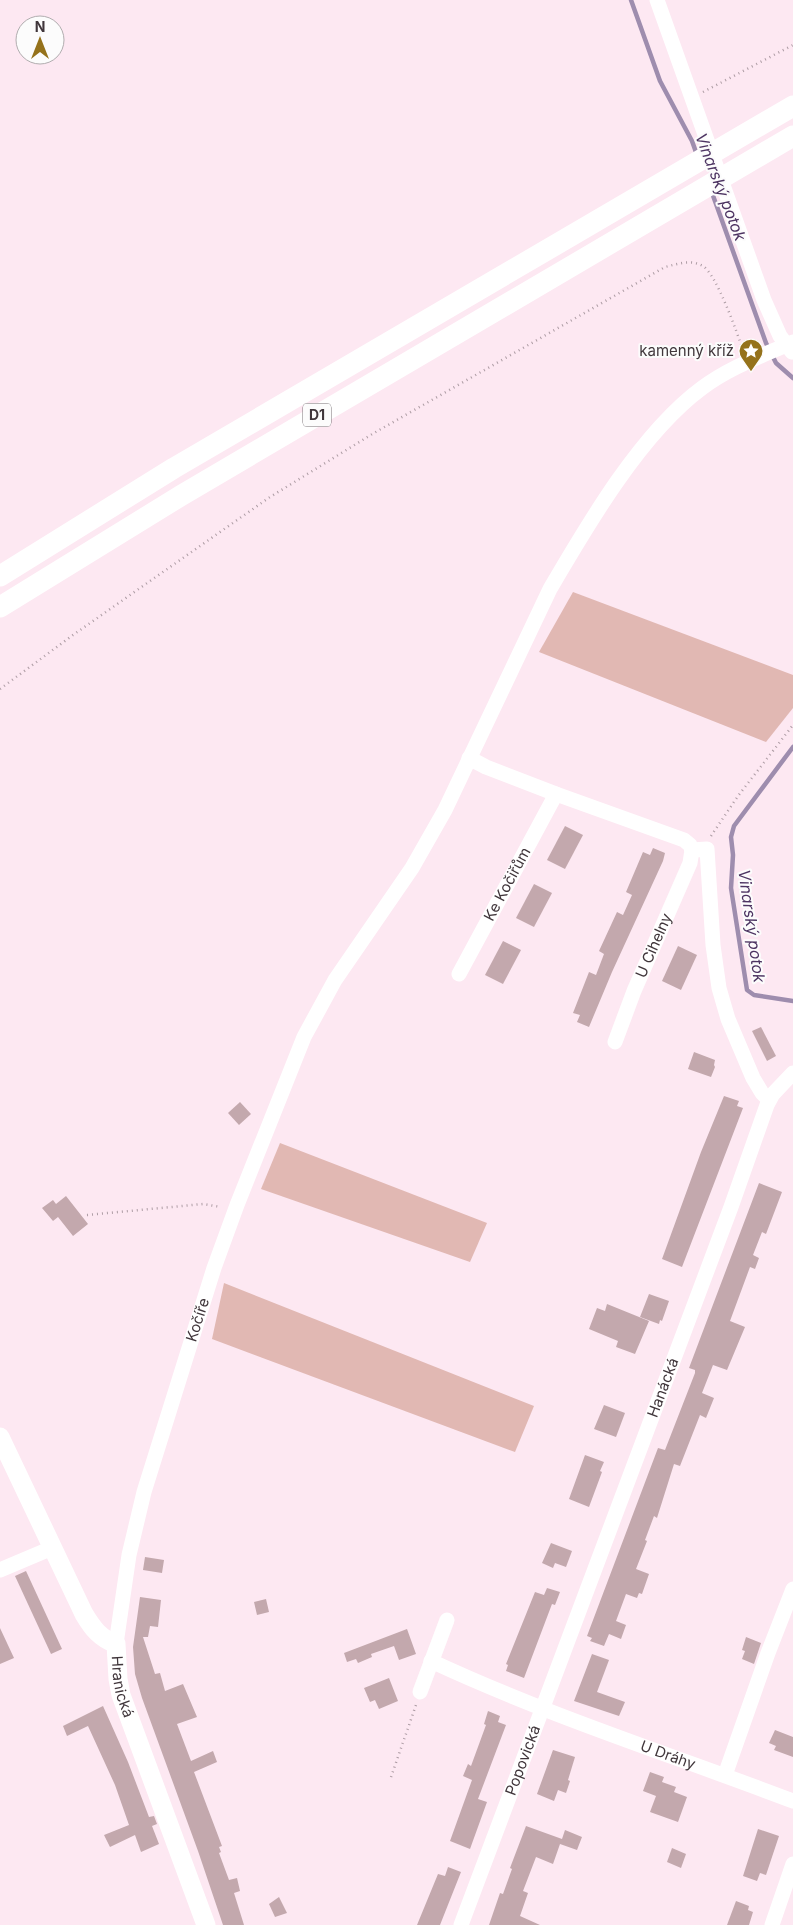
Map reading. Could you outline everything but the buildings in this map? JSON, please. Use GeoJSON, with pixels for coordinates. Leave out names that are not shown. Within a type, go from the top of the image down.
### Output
{"type":"FeatureCollection","features":[{"type":"Feature","properties":{"kind":"highway","name":"D1"},"geometry":{"type":"LineString","coordinates":[[0,576],[174,468],[793,106]]}},
{"type":"Feature","properties":{"kind":"highway","name":"D1"},"geometry":{"type":"LineString","coordinates":[[0,607],[182,495],[793,136]]}},
{"type":"Feature","properties":{"kind":"main road","name":"Hranická"},"geometry":{"type":"LineString","coordinates":[[0,1437],[74,1596],[91,1626],[102,1638],[116,1644],[121,1695],[206,1925]]}},
{"type":"Feature","properties":{"kind":"street"},"geometry":{"type":"LineString","coordinates":[[657,0],[764,300],[787,347]]}},
{"type":"Feature","properties":{"kind":"street","name":"Kočíře"},"geometry":{"type":"LineString","coordinates":[[116,1644],[129,1555],[144,1492],[211,1278],[234,1212],[304,1037],[319,1008],[335,980],[412,868],[444,810],[550,589],[626,469],[654,434],[690,397],[715,379],[752,359],[787,347]]}},
{"type":"Feature","properties":{"kind":"street"},"geometry":{"type":"LineString","coordinates":[[469,758],[486,767],[556,794],[684,840],[699,850],[719,988],[733,1034],[753,1078],[769,1100]]}},
{"type":"Feature","properties":{"kind":"street","name":"Ke Kočiřům"},"geometry":{"type":"LineString","coordinates":[[459,974],[556,794]]}},
{"type":"Feature","properties":{"kind":"street","name":"U Cihelny"},"geometry":{"type":"LineString","coordinates":[[615,1042],[634,991],[690,864],[699,850]]}},
{"type":"Feature","properties":{"kind":"street","name":"Hanácká"},"geometry":{"type":"LineString","coordinates":[[543,1709],[731,1207],[769,1100],[793,1073]]}},
{"type":"Feature","properties":{"kind":"street"},"geometry":{"type":"LineString","coordinates":[[0,1570],[52,1548]]}},
{"type":"Feature","properties":{"kind":"street"},"geometry":{"type":"LineString","coordinates":[[725,1775],[793,1588]]}},
{"type":"Feature","properties":{"kind":"street"},"geometry":{"type":"LineString","coordinates":[[420,1692],[447,1620]]}},
{"type":"Feature","properties":{"kind":"street","name":"Popovická"},"geometry":{"type":"LineString","coordinates":[[432,1661],[480,1684],[543,1709],[461,1925]]}},
{"type":"Feature","properties":{"kind":"street","name":"U Dráhy"},"geometry":{"type":"LineString","coordinates":[[543,1709],[793,1800]]}},
{"type":"Feature","properties":{"kind":"street"},"geometry":{"type":"LineString","coordinates":[[772,1925],[793,1864]]}},
{"type":"Feature","properties":{"kind":"path"},"geometry":{"type":"LineString","coordinates":[[691,98],[793,45]]}},
{"type":"Feature","properties":{"kind":"path"},"geometry":{"type":"LineString","coordinates":[[0,690],[73,635],[270,498],[374,433],[665,267],[687,262],[703,267],[714,280],[752,359]]}},
{"type":"Feature","properties":{"kind":"path"},"geometry":{"type":"LineString","coordinates":[[699,850],[793,724]]}},
{"type":"Feature","properties":{"kind":"path"},"geometry":{"type":"LineString","coordinates":[[87,1215],[204,1204],[223,1207],[234,1212]]}},
{"type":"Feature","properties":{"kind":"path"},"geometry":{"type":"LineString","coordinates":[[390,1777],[420,1692]]}},
{"type":"Feature","properties":{"kind":"shaded area"},"geometry":{"type":"Polygon","coordinates":[[[573,592],[793,675],[793,708],[766,742],[539,652],[573,592]]]}},
{"type":"Feature","properties":{"kind":"shaded area"},"geometry":{"type":"Polygon","coordinates":[[[280,1143],[487,1223],[470,1262],[261,1189],[280,1143]]]}},
{"type":"Feature","properties":{"kind":"shaded area"},"geometry":{"type":"Polygon","coordinates":[[[224,1283],[534,1406],[515,1452],[212,1339],[224,1283]]]}},
{"type":"Feature","properties":{"kind":"waterway","name":"Vinarský potok"},"geometry":{"type":"LineString","coordinates":[[631,0],[660,81],[692,141],[697,155]]}},
{"type":"Feature","properties":{"kind":"waterway","name":"Vinarský potok"},"geometry":{"type":"LineString","coordinates":[[711,190],[766,343],[776,363],[793,378]]}},
{"type":"Feature","properties":{"kind":"waterway","name":"Vinarský potok"},"geometry":{"type":"LineString","coordinates":[[793,747],[734,826],[731,837],[733,855],[731,888],[747,990],[754,995],[793,1001]]}},
{"type":"Feature","properties":{"kind":"place","name":"kamenný kříž"},"geometry":{"type":"Point","coordinates":[751,372]}}]}
